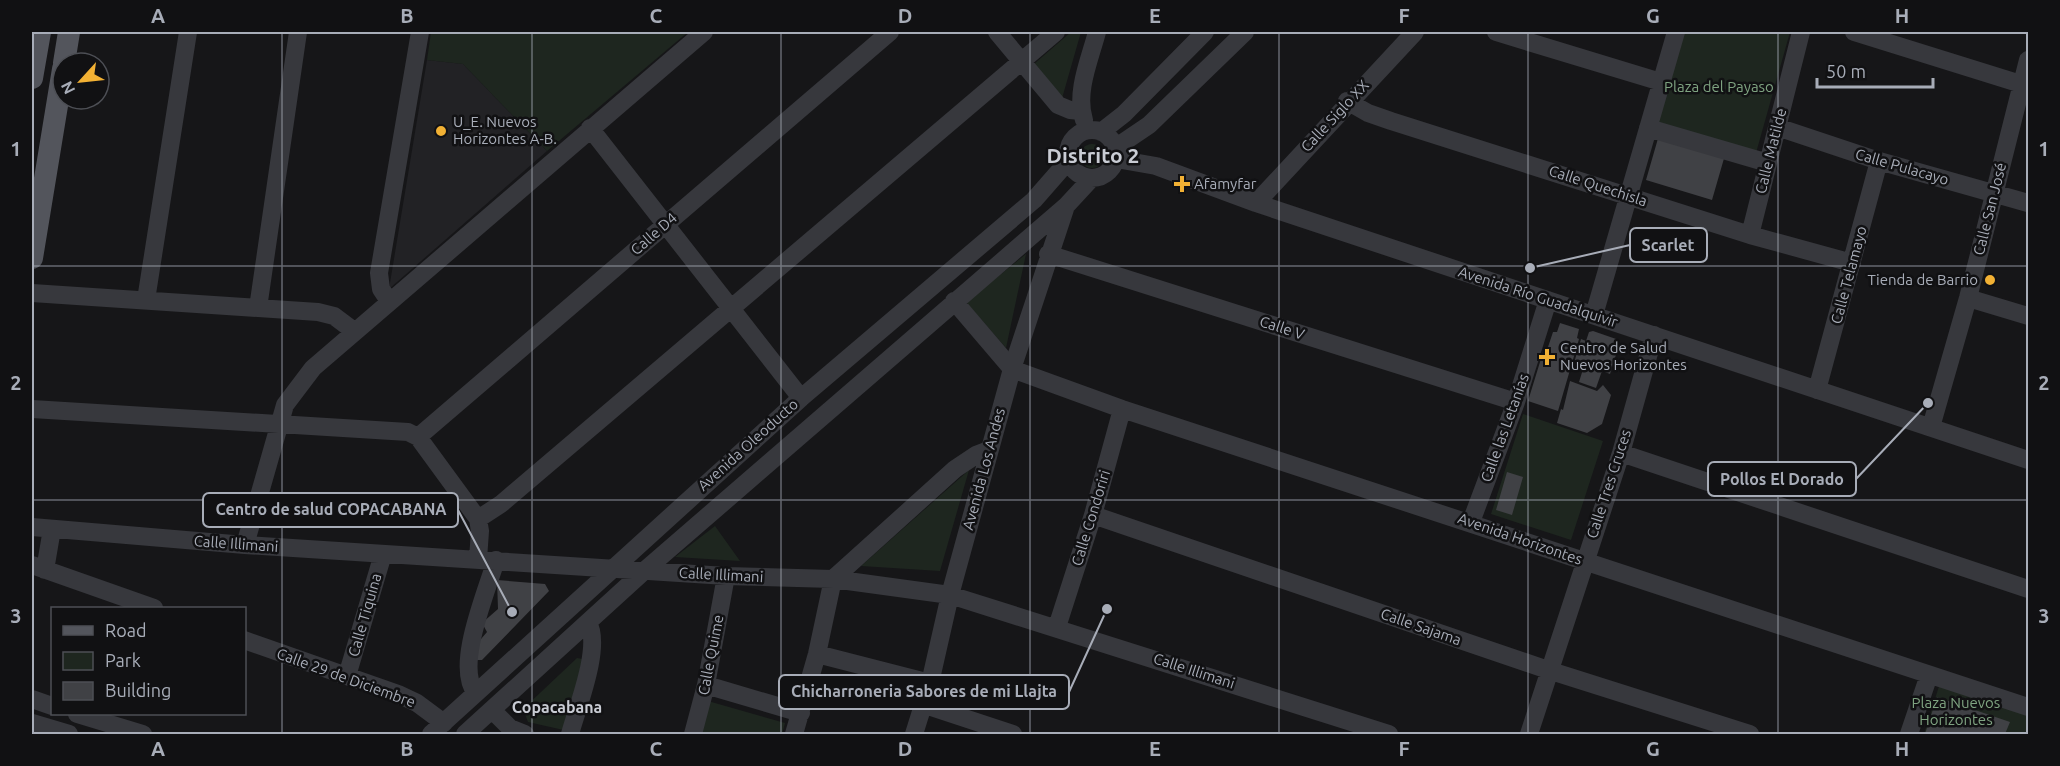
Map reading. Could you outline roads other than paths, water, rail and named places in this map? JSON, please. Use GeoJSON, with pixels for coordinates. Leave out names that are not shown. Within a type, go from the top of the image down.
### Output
{"type":"FeatureCollection","features":[{"type":"Feature","properties":{"kind":"main road"},"geometry":{"type":"LineString","coordinates":[[32,78],[40,32]]}},
{"type":"Feature","properties":{"kind":"main road"},"geometry":{"type":"LineString","coordinates":[[66,51],[69,32]]}},
{"type":"Feature","properties":{"kind":"main road"},"geometry":{"type":"LineString","coordinates":[[32,258],[56,111]]}},
{"type":"Feature","properties":{"kind":"street"},"geometry":{"type":"LineString","coordinates":[[146,300],[188,32]]}},
{"type":"Feature","properties":{"kind":"street"},"geometry":{"type":"LineString","coordinates":[[258,308],[298,32]]}},
{"type":"Feature","properties":{"kind":"street"},"geometry":{"type":"LineString","coordinates":[[389,301],[381,289],[380,273],[420,32]]}},
{"type":"Feature","properties":{"kind":"street"},"geometry":{"type":"LineString","coordinates":[[245,545],[279,423],[285,405],[297,386],[354,331],[704,32]]}},
{"type":"Feature","properties":{"kind":"street","name":"Calle D4"},"geometry":{"type":"LineString","coordinates":[[418,436],[890,32]]}},
{"type":"Feature","properties":{"kind":"street"},"geometry":{"type":"LineString","coordinates":[[998,32],[1020,62],[1058,105],[1070,110],[1081,111]]}},
{"type":"Feature","properties":{"kind":"street"},"geometry":{"type":"LineString","coordinates":[[478,519],[501,504],[1056,32]]}},
{"type":"Feature","properties":{"kind":"street"},"geometry":{"type":"LineString","coordinates":[[1097,32],[1082,87],[1081,111],[1094,131],[1107,135],[1116,153]]}},
{"type":"Feature","properties":{"kind":"street"},"geometry":{"type":"LineString","coordinates":[[1205,32],[1124,114],[1094,131],[1074,138],[1070,145],[1069,160],[1073,169],[1091,179],[1107,173],[1116,153],[1149,125],[1245,32]]}},
{"type":"Feature","properties":{"kind":"street","name":"Calle Siglo XX"},"geometry":{"type":"LineString","coordinates":[[1256,203],[1347,101],[1415,32]]}},
{"type":"Feature","properties":{"kind":"street"},"geometry":{"type":"LineString","coordinates":[[1496,32],[1661,82]]}},
{"type":"Feature","properties":{"kind":"street"},"geometry":{"type":"LineString","coordinates":[[1594,315],[1676,32]]}},
{"type":"Feature","properties":{"kind":"street","name":"Calle Matilde"},"geometry":{"type":"LineString","coordinates":[[1750,235],[1801,32]]}},
{"type":"Feature","properties":{"kind":"street"},"geometry":{"type":"LineString","coordinates":[[1854,32],[1915,40],[2021,84]]}},
{"type":"Feature","properties":{"kind":"street","name":"Calle San José"},"geometry":{"type":"LineString","coordinates":[[1931,427],[1968,298],[2028,60]]}},
{"type":"Feature","properties":{"kind":"street","name":"Calle Quechisla"},"geometry":{"type":"LineString","coordinates":[[1347,101],[1383,118],[1750,235],[1852,263]]}},
{"type":"Feature","properties":{"kind":"street","name":"Calle Pulacayo"},"geometry":{"type":"LineString","coordinates":[[1777,127],[1879,161],[2028,203]]}},
{"type":"Feature","properties":{"kind":"street"},"geometry":{"type":"LineString","coordinates":[[590,128],[801,398]]}},
{"type":"Feature","properties":{"kind":"street"},"geometry":{"type":"LineString","coordinates":[[1648,128],[1768,163]]}},
{"type":"Feature","properties":{"kind":"street","name":"Avenida Río Guadalquivir"},"geometry":{"type":"LineString","coordinates":[[1116,153],[1256,203],[2028,460]]}},
{"type":"Feature","properties":{"kind":"street","name":"Avenida Oleoducto"},"geometry":{"type":"LineString","coordinates":[[437,729],[801,398],[1034,200],[1069,160]]}},
{"type":"Feature","properties":{"kind":"street","name":"Calle Telamayo"},"geometry":{"type":"LineString","coordinates":[[1817,390],[1879,161]]}},
{"type":"Feature","properties":{"kind":"street","name":"Avenida Oleoducto"},"geometry":{"type":"LineString","coordinates":[[465,735],[644,571],[1066,206],[1091,179]]}},
{"type":"Feature","properties":{"kind":"street","name":"Avenida Los Andes"},"geometry":{"type":"LineString","coordinates":[[914,735],[930,683],[950,595],[1012,369],[1066,206]]}},
{"type":"Feature","properties":{"kind":"street","name":"Calle V"},"geometry":{"type":"LineString","coordinates":[[1048,255],[1516,402]]}},
{"type":"Feature","properties":{"kind":"street"},"geometry":{"type":"LineString","coordinates":[[32,293],[318,312],[334,316],[354,331]]}},
{"type":"Feature","properties":{"kind":"street"},"geometry":{"type":"LineString","coordinates":[[1968,298],[2028,316]]}},
{"type":"Feature","properties":{"kind":"street","name":"Calle las Letanías"},"geometry":{"type":"LineString","coordinates":[[1471,522],[1516,402],[1548,300]]}},
{"type":"Feature","properties":{"kind":"street"},"geometry":{"type":"LineString","coordinates":[[954,301],[1012,369]]}},
{"type":"Feature","properties":{"kind":"street","name":"Calle Tres Cruces"},"geometry":{"type":"LineString","coordinates":[[1529,735],[1621,453],[1654,335]]}},
{"type":"Feature","properties":{"kind":"street","name":"Avenida Horizontes"},"geometry":{"type":"LineString","coordinates":[[1012,369],[1122,409],[2028,707]]}},
{"type":"Feature","properties":{"kind":"street"},"geometry":{"type":"LineString","coordinates":[[32,409],[393,430],[418,436],[478,519],[487,560],[467,668],[470,687],[476,693]]}},
{"type":"Feature","properties":{"kind":"street","name":"Calle Condoriri"},"geometry":{"type":"LineString","coordinates":[[1057,627],[1093,515],[1122,409]]}},
{"type":"Feature","properties":{"kind":"street"},"geometry":{"type":"LineString","coordinates":[[794,735],[817,654],[833,579],[955,469],[976,454],[989,450]]}},
{"type":"Feature","properties":{"kind":"street"},"geometry":{"type":"LineString","coordinates":[[1621,453],[2028,589]]}},
{"type":"Feature","properties":{"kind":"street","name":"Calle Sajama"},"geometry":{"type":"LineString","coordinates":[[1093,515],[1551,671],[1749,735]]}},
{"type":"Feature","properties":{"kind":"street","name":"Calle Illimani"},"geometry":{"type":"LineString","coordinates":[[32,527],[245,545],[644,571],[833,579],[950,595],[1057,627],[1384,734]]}},
{"type":"Feature","properties":{"kind":"street"},"geometry":{"type":"LineString","coordinates":[[52,529],[38,568],[148,607]]}},
{"type":"Feature","properties":{"kind":"street","name":"Calle Tiquina"},"geometry":{"type":"LineString","coordinates":[[347,676],[383,554]]}},
{"type":"Feature","properties":{"kind":"street","name":"Calle Quime"},"geometry":{"type":"LineString","coordinates":[[693,735],[706,685],[726,576]]}},
{"type":"Feature","properties":{"kind":"street"},"geometry":{"type":"LineString","coordinates":[[570,735],[593,646],[594,637],[588,623]]}},
{"type":"Feature","properties":{"kind":"street","name":"Calle 29 de Diciembre"},"geometry":{"type":"LineString","coordinates":[[246,641],[417,703],[437,729]]}},
{"type":"Feature","properties":{"kind":"street"},"geometry":{"type":"LineString","coordinates":[[817,654],[930,683]]}},
{"type":"Feature","properties":{"kind":"street"},"geometry":{"type":"LineString","coordinates":[[1909,735],[1929,675]]}},
{"type":"Feature","properties":{"kind":"street"},"geometry":{"type":"LineString","coordinates":[[706,685],[801,713]]}},
{"type":"Feature","properties":{"kind":"street"},"geometry":{"type":"LineString","coordinates":[[32,699],[51,706]]}},
{"type":"Feature","properties":{"kind":"street"},"geometry":{"type":"LineString","coordinates":[[922,704],[1013,735]]}},
{"type":"Feature","properties":{"kind":"street"},"geometry":{"type":"LineString","coordinates":[[492,710],[510,728],[525,735]]}},
{"type":"Feature","properties":{"kind":"street"},"geometry":{"type":"LineString","coordinates":[[80,715],[143,735]]}},
{"type":"Feature","properties":{"kind":"street"},"geometry":{"type":"LineString","coordinates":[[32,723],[69,735]]}},
{"type":"Feature","properties":{"kind":"place","name":"U_E. Nuevos Horizontes A-B."},"geometry":{"type":"Point","coordinates":[441,131]}},
{"type":"Feature","properties":{"kind":"place","name":"Afamyfar"},"geometry":{"type":"Point","coordinates":[1182,184]}},
{"type":"Feature","properties":{"kind":"place","name":"Scarlet"},"geometry":{"type":"Point","coordinates":[1530,268]}},
{"type":"Feature","properties":{"kind":"place","name":"Tienda de Barrio"},"geometry":{"type":"Point","coordinates":[1990,280]}},
{"type":"Feature","properties":{"kind":"place","name":"Centro de Salud Nuevos Horizontes"},"geometry":{"type":"Point","coordinates":[1547,357]}},
{"type":"Feature","properties":{"kind":"place","name":"Pollos El Dorado"},"geometry":{"type":"Point","coordinates":[1928,403]}},
{"type":"Feature","properties":{"kind":"place","name":"Chicharroneria Sabores de mi Llajta"},"geometry":{"type":"Point","coordinates":[1107,609]}},
{"type":"Feature","properties":{"kind":"place","name":"Centro de salud COPACABANA"},"geometry":{"type":"Point","coordinates":[512,612]}},
{"type":"Feature","properties":{"kind":"district","name":"Distrito 2"},"geometry":{"type":"Point","coordinates":[1093,156]}},
{"type":"Feature","properties":{"kind":"district","name":"Copacabana"},"geometry":{"type":"Point","coordinates":[557,707]}},
{"type":"Feature","properties":{"kind":"park label","name":"Plaza del Payaso"},"geometry":{"type":"Point","coordinates":[1719,87]}},
{"type":"Feature","properties":{"kind":"park label","name":"Plaza Nuevos Horizontes"},"geometry":{"type":"Point","coordinates":[1956,712]}}]}
